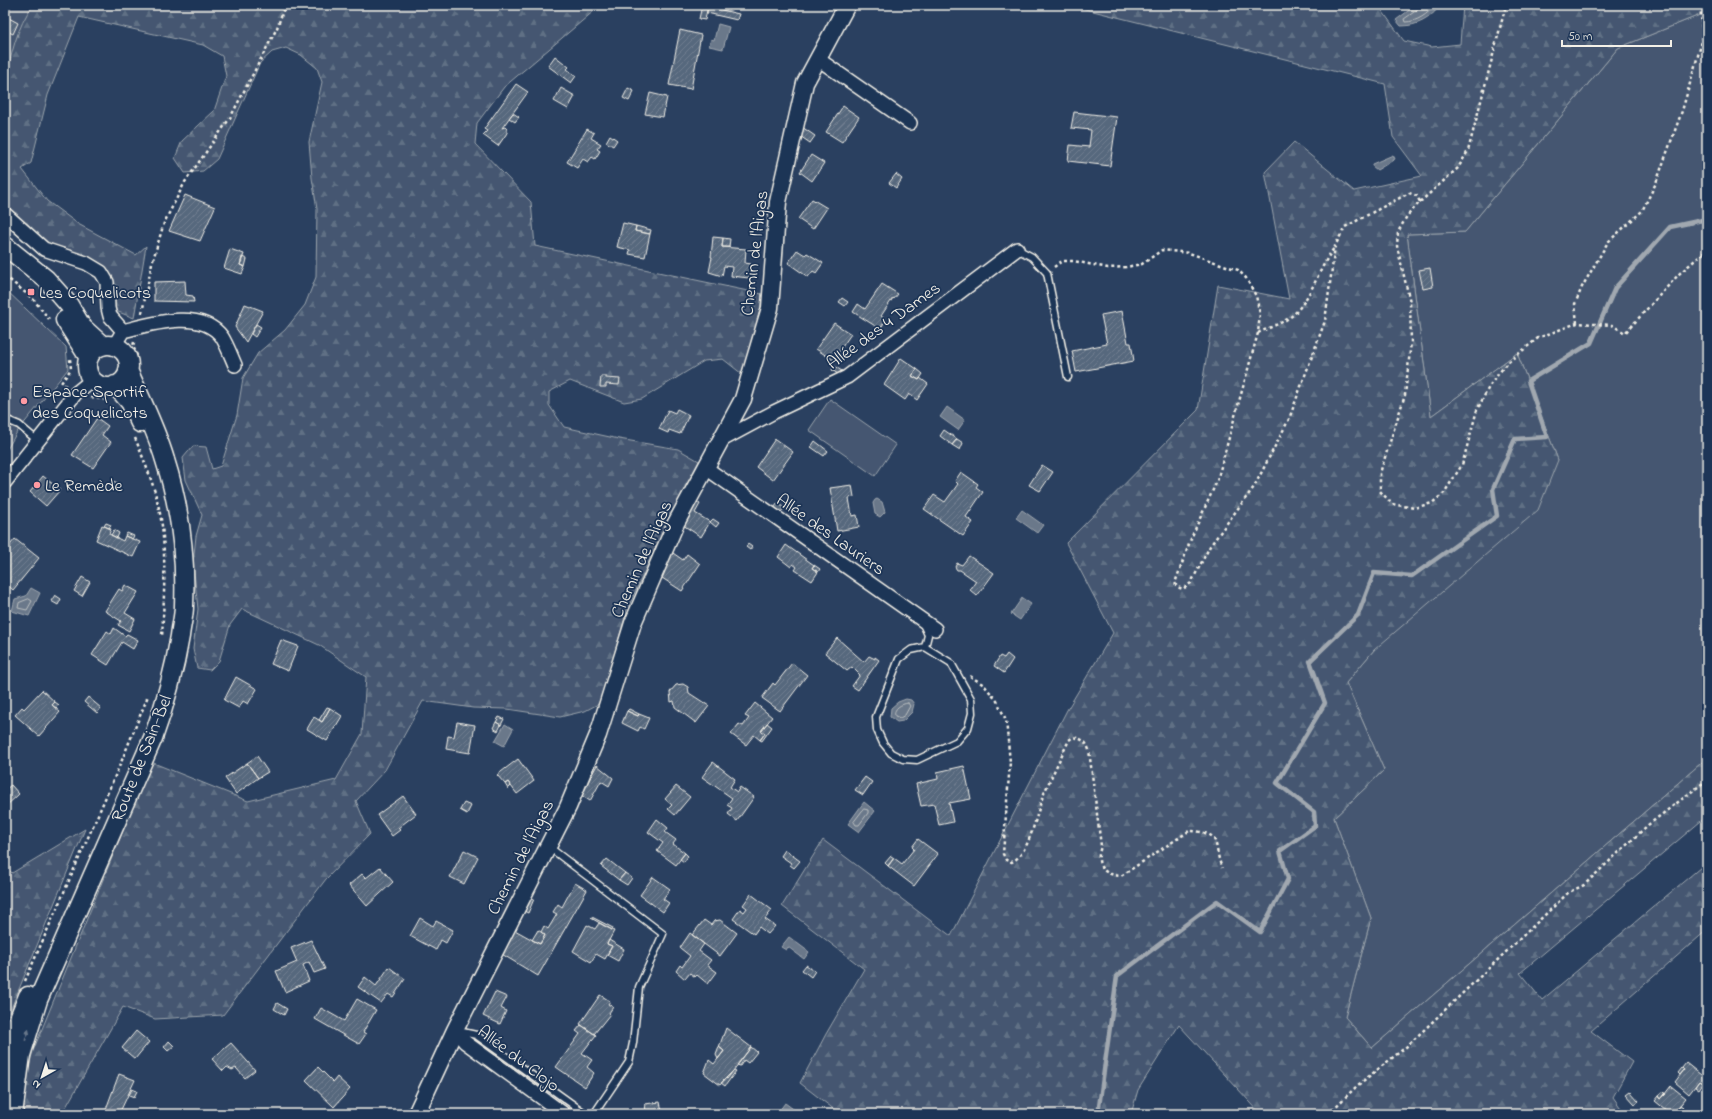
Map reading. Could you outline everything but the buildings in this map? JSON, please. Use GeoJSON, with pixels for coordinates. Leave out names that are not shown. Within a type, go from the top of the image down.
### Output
{"type":"FeatureCollection","features":[{"type":"Feature","properties":{"kind":"main road"},"geometry":{"type":"LineString","coordinates":[[5,246],[46,279],[69,305],[82,327],[113,341],[125,355],[128,362],[126,376],[112,393],[106,386],[92,380],[87,369],[89,358],[94,350],[113,341]]}},
{"type":"Feature","properties":{"kind":"main road"},"geometry":{"type":"LineString","coordinates":[[5,259],[45,292],[89,358]]}},
{"type":"Feature","properties":{"kind":"main road","name":"Route de Sain-Bel"},"geometry":{"type":"LineString","coordinates":[[13,1114],[21,1055],[38,1000],[153,738],[166,702],[176,660],[182,622],[184,608],[184,556],[174,491],[165,459],[154,429],[128,370]]}},
{"type":"Feature","properties":{"kind":"main road","name":"Route de Sain-Bel"},"geometry":{"type":"LineString","coordinates":[[5,1083],[9,1056],[16,1028],[146,729],[168,653],[173,604],[168,520],[160,478],[142,428],[130,402],[112,393]]}},
{"type":"Feature","properties":{"kind":"street","name":"Chemin de l'Aigas"},"geometry":{"type":"LineString","coordinates":[[416,1114],[455,1030],[568,807],[598,735],[633,623],[676,523],[743,398],[770,308],[778,202],[805,83],[847,5]]}},
{"type":"Feature","properties":{"kind":"street"},"geometry":{"type":"LineString","coordinates":[[818,59],[910,123]]}},
{"type":"Feature","properties":{"kind":"street"},"geometry":{"type":"LineString","coordinates":[[5,214],[44,249],[86,263],[101,272],[107,282],[108,308],[113,341],[139,327],[159,322],[184,320],[207,325],[221,336],[235,365]]}},
{"type":"Feature","properties":{"kind":"street","name":"Allée des 4 Dames"},"geometry":{"type":"LineString","coordinates":[[720,441],[774,412],[847,377],[1017,249]]}},
{"type":"Feature","properties":{"kind":"street"},"geometry":{"type":"LineString","coordinates":[[5,482],[76,394],[92,380]]}},
{"type":"Feature","properties":{"kind":"street","name":"Allée des Lauriers"},"geometry":{"type":"LineString","coordinates":[[706,468],[935,629]]}},
{"type":"Feature","properties":{"kind":"street","name":"Allée du Clojo"},"geometry":{"type":"LineString","coordinates":[[455,1030],[465,1042],[564,1114]]}},
{"type":"Feature","properties":{"kind":"lane"},"geometry":{"type":"LineString","coordinates":[[1017,249],[1032,257],[1047,273],[1068,377]]}},
{"type":"Feature","properties":{"kind":"lane"},"geometry":{"type":"LineString","coordinates":[[5,419],[19,425],[38,441]]}},
{"type":"Feature","properties":{"kind":"lane"},"geometry":{"type":"LineString","coordinates":[[921,619],[928,635],[925,647]]}},
{"type":"Feature","properties":{"kind":"lane"},"geometry":{"type":"LineString","coordinates":[[925,647],[951,663],[971,699],[972,713],[968,728],[957,741],[917,760],[903,760],[891,753],[883,743],[877,730],[876,718],[899,659],[911,650],[925,647]]}},
{"type":"Feature","properties":{"kind":"lane"},"geometry":{"type":"LineString","coordinates":[[548,846],[663,934],[639,987],[633,1044],[629,1062],[594,1114]]}},
{"type":"Feature","properties":{"kind":"lane"},"geometry":{"type":"LineString","coordinates":[[455,1030],[476,1035],[586,1114]]}},
{"type":"Feature","properties":{"kind":"path"},"geometry":{"type":"LineString","coordinates":[[139,327],[152,263],[164,223],[185,182],[230,118],[277,28],[284,5]]}},
{"type":"Feature","properties":{"kind":"path"},"geometry":{"type":"LineString","coordinates":[[1506,5],[1468,151],[1458,168],[1420,202],[1407,216],[1398,232],[1397,246],[1410,302],[1411,342],[1406,395],[1380,473],[1380,491],[1392,504],[1414,508],[1432,503],[1444,493],[1462,465],[1477,410],[1490,385],[1506,364],[1538,338],[1577,323],[1612,325],[1626,333],[1680,273],[1707,250]]}},
{"type":"Feature","properties":{"kind":"path"},"geometry":{"type":"LineString","coordinates":[[1577,323],[1575,304],[1582,287],[1608,242],[1642,211],[1656,183],[1682,111],[1703,38],[1700,5]]}},
{"type":"Feature","properties":{"kind":"path"},"geometry":{"type":"LineString","coordinates":[[1258,333],[1284,321],[1294,314],[1313,286],[1326,258],[1335,246],[1345,227],[1409,193],[1417,196],[1420,202]]}},
{"type":"Feature","properties":{"kind":"path"},"geometry":{"type":"LineString","coordinates":[[1047,273],[1062,261],[1074,261],[1108,268],[1142,264],[1162,250],[1189,253],[1238,270],[1246,278],[1256,296],[1260,314],[1258,333],[1218,481],[1192,536],[1175,583],[1177,587],[1183,589],[1190,583],[1210,546],[1254,487],[1289,419],[1325,321],[1335,246]]}},
{"type":"Feature","properties":{"kind":"path"},"geometry":{"type":"LineString","coordinates":[[5,276],[33,299],[51,321]]}},
{"type":"Feature","properties":{"kind":"path"},"geometry":{"type":"LineString","coordinates":[[33,299],[35,295]]}},
{"type":"Feature","properties":{"kind":"path"},"geometry":{"type":"LineString","coordinates":[[69,389],[61,383],[71,369],[70,357]]}},
{"type":"Feature","properties":{"kind":"path"},"geometry":{"type":"LineString","coordinates":[[87,397],[112,393]]}},
{"type":"Feature","properties":{"kind":"path"},"geometry":{"type":"LineString","coordinates":[[133,432],[149,473],[162,526],[165,581],[162,644]]}},
{"type":"Feature","properties":{"kind":"path"},"geometry":{"type":"LineString","coordinates":[[951,663],[984,685],[997,701],[1006,720],[1010,762],[1003,854],[1006,860],[1012,862],[1017,860],[1026,845],[1042,798],[1069,740],[1074,738],[1081,739],[1086,743],[1089,750],[1101,846],[1098,860],[1104,870],[1111,875],[1121,876],[1189,831],[1202,832],[1213,836],[1218,845],[1218,858],[1222,868]]}},
{"type":"Feature","properties":{"kind":"path","name":"Route de Sain-Bel"},"geometry":{"type":"LineString","coordinates":[[22,988],[144,710],[150,689]]}},
{"type":"Feature","properties":{"kind":"path"},"geometry":{"type":"LineString","coordinates":[[1328,1114],[1358,1085],[1406,1047],[1569,892],[1584,885],[1648,825],[1707,780]]}},
{"type":"Feature","properties":{"kind":"green space"},"geometry":{"type":"Polygon","coordinates":[[[5,5],[56,5],[5,153],[5,5]]]}},
{"type":"Feature","properties":{"kind":"green space"},"geometry":{"type":"Polygon","coordinates":[[[33,5],[601,5],[504,87],[477,123],[475,144],[531,202],[535,246],[762,294],[759,318],[742,374],[723,359],[704,361],[642,399],[624,402],[570,381],[549,392],[549,405],[564,427],[619,439],[678,449],[699,461],[652,555],[627,610],[600,703],[585,711],[560,717],[507,709],[473,708],[423,701],[385,770],[356,801],[370,834],[326,879],[223,1015],[155,1019],[123,1007],[62,1114],[16,1114],[33,1051],[151,762],[248,801],[336,780],[362,734],[366,677],[319,645],[242,609],[230,625],[219,661],[210,670],[197,668],[193,649],[198,609],[193,563],[196,536],[202,515],[186,480],[183,458],[193,446],[206,447],[212,469],[221,466],[237,415],[243,378],[258,353],[285,330],[305,305],[316,277],[317,209],[312,178],[309,142],[322,82],[317,68],[301,55],[286,48],[272,52],[260,63],[217,159],[203,171],[185,173],[175,158],[182,141],[214,111],[226,76],[222,56],[203,45],[79,17],[48,95],[31,163],[22,169],[47,201],[78,224],[136,255],[146,246],[134,318],[108,308],[101,272],[44,249],[5,214],[5,84],[18,32],[27,13],[33,5]]]}},
{"type":"Feature","properties":{"kind":"green space"},"geometry":{"type":"Polygon","coordinates":[[[1082,5],[1378,5],[1404,41],[1432,47],[1460,44],[1463,5],[1707,5],[1707,12],[1618,48],[1465,232],[1407,234],[1431,416],[1517,353],[1558,460],[1538,510],[1374,650],[1346,683],[1384,770],[1334,818],[1371,918],[1345,1017],[1372,1048],[1707,758],[1707,816],[1520,973],[1542,1000],[1707,862],[1707,930],[1591,1031],[1632,1062],[1613,1097],[1625,1114],[1261,1114],[1179,1025],[1138,1090],[1131,1114],[840,1114],[800,1083],[826,1034],[864,969],[782,906],[823,840],[951,936],[1067,710],[1113,633],[1066,543],[1198,410],[1218,285],[1289,299],[1265,172],[1294,142],[1354,191],[1422,176],[1393,137],[1385,84],[1081,8],[1082,5]]]}},
{"type":"Feature","properties":{"kind":"green space"},"geometry":{"type":"Polygon","coordinates":[[[1707,12],[1707,758],[1372,1048],[1345,1017],[1371,918],[1334,818],[1384,770],[1346,683],[1374,650],[1558,460],[1517,353],[1431,416],[1407,234],[1465,232],[1618,48],[1707,12]]]}},
{"type":"Feature","properties":{"kind":"green space","name":"Espace Sportif des Coquelicots"},"geometry":{"type":"Polygon","coordinates":[[[5,289],[66,347],[68,369],[17,432],[5,453],[5,289]]]}},
{"type":"Feature","properties":{"kind":"green space"},"geometry":{"type":"Polygon","coordinates":[[[830,399],[896,445],[875,476],[809,430],[830,399]]]}},
{"type":"Feature","properties":{"kind":"green space"},"geometry":{"type":"Polygon","coordinates":[[[85,829],[5,1023],[5,866],[12,873],[85,829]]]}},
{"type":"Feature","properties":{"kind":"water"},"geometry":{"type":"Polygon","coordinates":[[[1416,5],[1440,5],[1428,18],[1423,21],[1413,25],[1401,26],[1396,20],[1416,5]]]}},
{"type":"Feature","properties":{"kind":"water"},"geometry":{"type":"Polygon","coordinates":[[[718,24],[729,27],[723,49],[709,46],[711,39],[714,40],[718,24]]]}},
{"type":"Feature","properties":{"kind":"water"},"geometry":{"type":"Polygon","coordinates":[[[1393,155],[1395,159],[1377,170],[1372,166],[1372,164],[1393,155]]]}},
{"type":"Feature","properties":{"kind":"water"},"geometry":{"type":"Polygon","coordinates":[[[947,407],[965,420],[958,430],[940,417],[947,407]]]}},
{"type":"Feature","properties":{"kind":"water"},"geometry":{"type":"Polygon","coordinates":[[[877,499],[882,502],[885,512],[880,517],[875,514],[873,503],[877,499]]]}},
{"type":"Feature","properties":{"kind":"water"},"geometry":{"type":"Polygon","coordinates":[[[1022,510],[1043,525],[1037,533],[1016,518],[1022,510]]]}},
{"type":"Feature","properties":{"kind":"water"},"geometry":{"type":"Polygon","coordinates":[[[31,588],[40,593],[29,616],[12,611],[15,599],[26,596],[31,588]]]}},
{"type":"Feature","properties":{"kind":"water"},"geometry":{"type":"Polygon","coordinates":[[[1022,598],[1031,604],[1020,620],[1011,614],[1022,598]]]}},
{"type":"Feature","properties":{"kind":"water"},"geometry":{"type":"Polygon","coordinates":[[[906,699],[911,700],[914,704],[912,712],[903,721],[897,722],[890,717],[891,708],[898,702],[906,699]]]}},
{"type":"Feature","properties":{"kind":"water"},"geometry":{"type":"Polygon","coordinates":[[[505,724],[513,729],[504,746],[495,741],[505,724]]]}},
{"type":"Feature","properties":{"kind":"water"},"geometry":{"type":"Polygon","coordinates":[[[864,802],[875,811],[859,832],[848,824],[864,802]]]}},
{"type":"Feature","properties":{"kind":"water"},"geometry":{"type":"Polygon","coordinates":[[[789,937],[809,952],[804,959],[788,947],[786,950],[781,947],[789,937]]]}},
{"type":"Feature","properties":{"kind":"water"},"geometry":{"type":"Polygon","coordinates":[[[785,1103],[800,1114],[783,1114],[779,1111],[785,1103]]]}},
{"type":"Feature","properties":{"kind":"waterway"},"geometry":{"type":"LineString","coordinates":[[1098,1114],[1117,976],[1217,901],[1260,932],[1288,879],[1280,851],[1315,826],[1314,812],[1277,783],[1325,703],[1310,661],[1358,615],[1374,573],[1412,576],[1497,516],[1493,489],[1515,439],[1547,437],[1528,381],[1591,343],[1615,288],[1670,227],[1707,219]]}},
{"type":"Feature","properties":{"kind":"place","name":"Les Coquelicots"},"geometry":{"type":"Point","coordinates":[31,292]}},
{"type":"Feature","properties":{"kind":"place","name":"Espace Sportif des Coquelicots"},"geometry":{"type":"Point","coordinates":[24,401]}},
{"type":"Feature","properties":{"kind":"place","name":"Le Remède"},"geometry":{"type":"Point","coordinates":[37,485]}}]}
